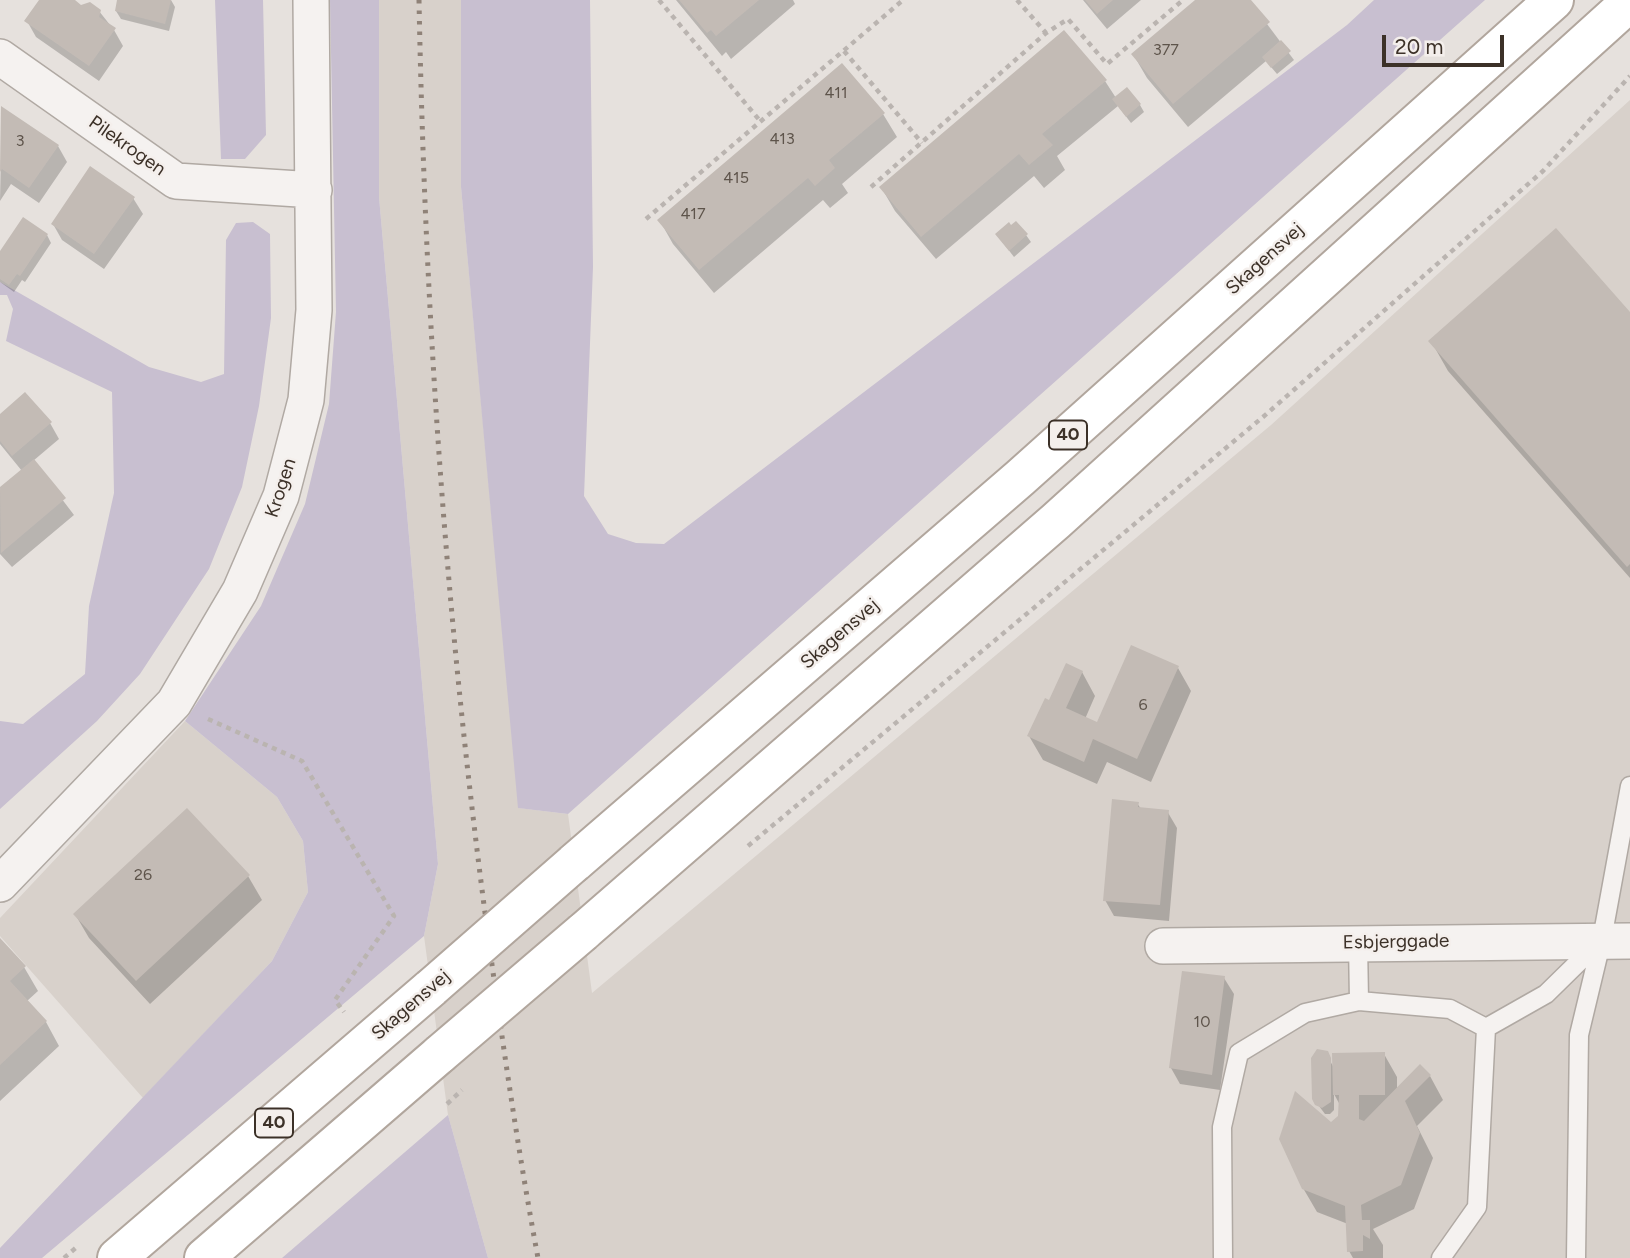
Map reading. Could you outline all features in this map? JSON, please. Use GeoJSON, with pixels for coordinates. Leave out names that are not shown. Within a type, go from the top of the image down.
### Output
{"type":"FeatureCollection","features":[{"type":"Feature","properties":{"kind":"main road","name":"Skagensvej"},"geometry":{"type":"LineString","coordinates":[[117,1258],[1020,478],[1554,0]]}},
{"type":"Feature","properties":{"kind":"main road"},"geometry":{"type":"LineString","coordinates":[[204,1258],[1056,521],[1630,2]]}},
{"type":"Feature","properties":{"kind":"street","name":"Krogen"},"geometry":{"type":"LineString","coordinates":[[0,884],[174,703],[240,592],[281,496],[306,400],[314,310],[311,0]]}},
{"type":"Feature","properties":{"kind":"street","name":"Pilekrogen"},"geometry":{"type":"LineString","coordinates":[[0,57],[176,181],[314,190]]}},
{"type":"Feature","properties":{"kind":"street","name":"Esbjerggade"},"geometry":{"type":"LineString","coordinates":[[1163,946],[1616,940]]}},
{"type":"Feature","properties":{"kind":"lane"},"geometry":{"type":"LineString","coordinates":[[1576,1258],[1579,1035],[1616,940],[1630,786]]}},
{"type":"Feature","properties":{"kind":"lane"},"geometry":{"type":"LineString","coordinates":[[1486,1028],[1546,994],[1616,940]]}},
{"type":"Feature","properties":{"kind":"lane"},"geometry":{"type":"LineString","coordinates":[[1358,942],[1359,1001]]}},
{"type":"Feature","properties":{"kind":"lane"},"geometry":{"type":"LineString","coordinates":[[1223,1258],[1222,1127],[1239,1053],[1305,1013],[1359,1001],[1450,1009],[1486,1028]]}},
{"type":"Feature","properties":{"kind":"lane"},"geometry":{"type":"LineString","coordinates":[[1441,1258],[1477,1207],[1486,1028]]}},
{"type":"Feature","properties":{"kind":"path"},"geometry":{"type":"LineString","coordinates":[[659,0],[761,122]]}},
{"type":"Feature","properties":{"kind":"path"},"geometry":{"type":"LineString","coordinates":[[646,219],[903,0]]}},
{"type":"Feature","properties":{"kind":"path"},"geometry":{"type":"LineString","coordinates":[[1017,0],[1046,33]]}},
{"type":"Feature","properties":{"kind":"path"},"geometry":{"type":"LineString","coordinates":[[871,187],[1046,33],[1068,19],[1107,64],[1183,0]]}},
{"type":"Feature","properties":{"kind":"path"},"geometry":{"type":"LineString","coordinates":[[844,51],[922,143]]}},
{"type":"Feature","properties":{"kind":"path"},"geometry":{"type":"LineString","coordinates":[[739,854],[1273,408],[1543,171],[1630,76]]}},
{"type":"Feature","properties":{"kind":"path"},"geometry":{"type":"LineString","coordinates":[[174,703],[302,761],[394,916],[335,1000]]}},
{"type":"Feature","properties":{"kind":"shaded area"},"geometry":{"type":"Polygon","coordinates":[[[215,0],[263,0],[266,135],[245,159],[221,159],[215,0]]]}},
{"type":"Feature","properties":{"kind":"shaded area"},"geometry":{"type":"Polygon","coordinates":[[[330,0],[379,0],[379,197],[438,864],[424,936],[42,1258],[0,1258],[0,1248],[272,961],[308,892],[303,841],[277,797],[185,721],[261,606],[305,504],[329,404],[336,312],[330,0]]]}},
{"type":"Feature","properties":{"kind":"shaded area"},"geometry":{"type":"Polygon","coordinates":[[[379,0],[461,0],[461,187],[519,808],[568,814],[592,993],[1271,425],[1630,100],[1630,1258],[488,1258],[448,1115],[424,936],[438,864],[379,197],[379,0]]]}},
{"type":"Feature","properties":{"kind":"shaded area"},"geometry":{"type":"Polygon","coordinates":[[[461,0],[590,0],[593,267],[584,496],[608,534],[636,543],[664,544],[1347,25],[1374,0],[1485,0],[568,814],[518,808],[461,187],[461,0]]]}},
{"type":"Feature","properties":{"kind":"shaded area"},"geometry":{"type":"Polygon","coordinates":[[[253,222],[270,234],[271,318],[259,406],[242,487],[209,569],[140,674],[97,721],[0,809],[0,721],[23,724],[85,674],[89,606],[114,493],[112,392],[6,341],[13,309],[7,295],[0,295],[0,282],[149,367],[201,382],[224,374],[226,240],[236,223],[253,222]]]}},
{"type":"Feature","properties":{"kind":"shaded area"},"geometry":{"type":"Polygon","coordinates":[[[185,721],[277,797],[303,841],[308,892],[272,961],[143,1098],[0,936],[0,918],[185,721]]]}},
{"type":"Feature","properties":{"kind":"shaded area"},"geometry":{"type":"Polygon","coordinates":[[[448,1115],[488,1258],[282,1258],[448,1115]]]}},
{"type":"Feature","properties":{"kind":"building"},"geometry":{"type":"Polygon","coordinates":[[[39,0],[75,0],[81,5],[90,2],[101,10],[99,17],[116,28],[89,66],[24,21],[39,0]]]}},
{"type":"Feature","properties":{"kind":"building"},"geometry":{"type":"Polygon","coordinates":[[[117,0],[171,0],[165,24],[115,11],[117,0]]]}},
{"type":"Feature","properties":{"kind":"building"},"geometry":{"type":"Polygon","coordinates":[[[679,0],[759,0],[716,36],[711,30],[707,33],[679,0]]]}},
{"type":"Feature","properties":{"kind":"building"},"geometry":{"type":"Polygon","coordinates":[[[1085,0],[1113,0],[1097,14],[1085,0]]]}},
{"type":"Feature","properties":{"kind":"building"},"geometry":{"type":"Polygon","coordinates":[[[1195,0],[1251,0],[1270,22],[1173,104],[1131,54],[1195,0]]]}},
{"type":"Feature","properties":{"kind":"building"},"geometry":{"type":"Polygon","coordinates":[[[1064,30],[1107,80],[1042,134],[1053,145],[1029,165],[1019,154],[921,237],[879,187],[1064,30]]]}},
{"type":"Feature","properties":{"kind":"building"},"geometry":{"type":"Polygon","coordinates":[[[1281,40],[1291,51],[1271,68],[1262,57],[1281,40]]]}},
{"type":"Feature","properties":{"kind":"building"},"geometry":{"type":"Polygon","coordinates":[[[842,63],[885,113],[829,160],[835,168],[815,186],[808,178],[699,270],[657,220],[842,63]]]}},
{"type":"Feature","properties":{"kind":"building"},"geometry":{"type":"Polygon","coordinates":[[[1127,87],[1141,104],[1126,117],[1112,99],[1127,87]]]}},
{"type":"Feature","properties":{"kind":"building"},"geometry":{"type":"Polygon","coordinates":[[[1,106],[59,145],[29,188],[2,169],[0,172],[1,106]]]}},
{"type":"Feature","properties":{"kind":"building"},"geometry":{"type":"Polygon","coordinates":[[[90,166],[135,197],[94,254],[51,224],[90,166]]]}},
{"type":"Feature","properties":{"kind":"building"},"geometry":{"type":"Polygon","coordinates":[[[23,217],[48,234],[20,276],[17,274],[9,285],[0,279],[0,251],[23,217]]]}},
{"type":"Feature","properties":{"kind":"building"},"geometry":{"type":"Polygon","coordinates":[[[1016,221],[1028,234],[1009,251],[995,234],[1009,222],[1011,225],[1016,221]]]}},
{"type":"Feature","properties":{"kind":"building"},"geometry":{"type":"Polygon","coordinates":[[[1556,228],[1630,312],[1630,564],[1627,567],[1428,341],[1556,228]]]}},
{"type":"Feature","properties":{"kind":"building"},"geometry":{"type":"Polygon","coordinates":[[[25,392],[52,422],[12,456],[0,441],[0,414],[25,392]]]}},
{"type":"Feature","properties":{"kind":"building"},"geometry":{"type":"Polygon","coordinates":[[[34,459],[66,498],[1,553],[0,487],[34,459]]]}},
{"type":"Feature","properties":{"kind":"building"},"geometry":{"type":"Polygon","coordinates":[[[1131,645],[1179,666],[1137,759],[1093,739],[1084,762],[1027,736],[1045,698],[1049,700],[1066,663],[1083,671],[1066,708],[1097,722],[1131,645]]]}},
{"type":"Feature","properties":{"kind":"building"},"geometry":{"type":"Polygon","coordinates":[[[1112,799],[1139,802],[1138,807],[1169,810],[1160,905],[1103,901],[1112,799]]]}},
{"type":"Feature","properties":{"kind":"building"},"geometry":{"type":"Polygon","coordinates":[[[187,808],[250,875],[136,981],[73,914],[187,808]]]}},
{"type":"Feature","properties":{"kind":"building"},"geometry":{"type":"Polygon","coordinates":[[[0,938],[26,966],[10,981],[47,1021],[0,1065],[0,938]]]}},
{"type":"Feature","properties":{"kind":"building"},"geometry":{"type":"Polygon","coordinates":[[[1182,971],[1225,976],[1212,1075],[1169,1068],[1182,971]]]}},
{"type":"Feature","properties":{"kind":"building"},"geometry":{"type":"Polygon","coordinates":[[[1317,1049],[1328,1051],[1331,1058],[1331,1102],[1322,1108],[1315,1105],[1312,1099],[1311,1058],[1317,1049]]]}},
{"type":"Feature","properties":{"kind":"building"},"geometry":{"type":"Polygon","coordinates":[[[1385,1052],[1385,1095],[1359,1095],[1359,1119],[1364,1121],[1420,1064],[1431,1075],[1405,1101],[1420,1133],[1401,1185],[1361,1205],[1362,1220],[1370,1220],[1370,1239],[1363,1235],[1363,1251],[1347,1252],[1345,1206],[1302,1189],[1279,1139],[1295,1091],[1331,1122],[1338,1116],[1339,1095],[1333,1095],[1332,1053],[1385,1052]]]}},
{"type":"Feature","properties":{"kind":"railway"},"geometry":{"type":"LineString","coordinates":[[419,0],[433,357],[450,595],[490,950],[538,1258]]}}]}
